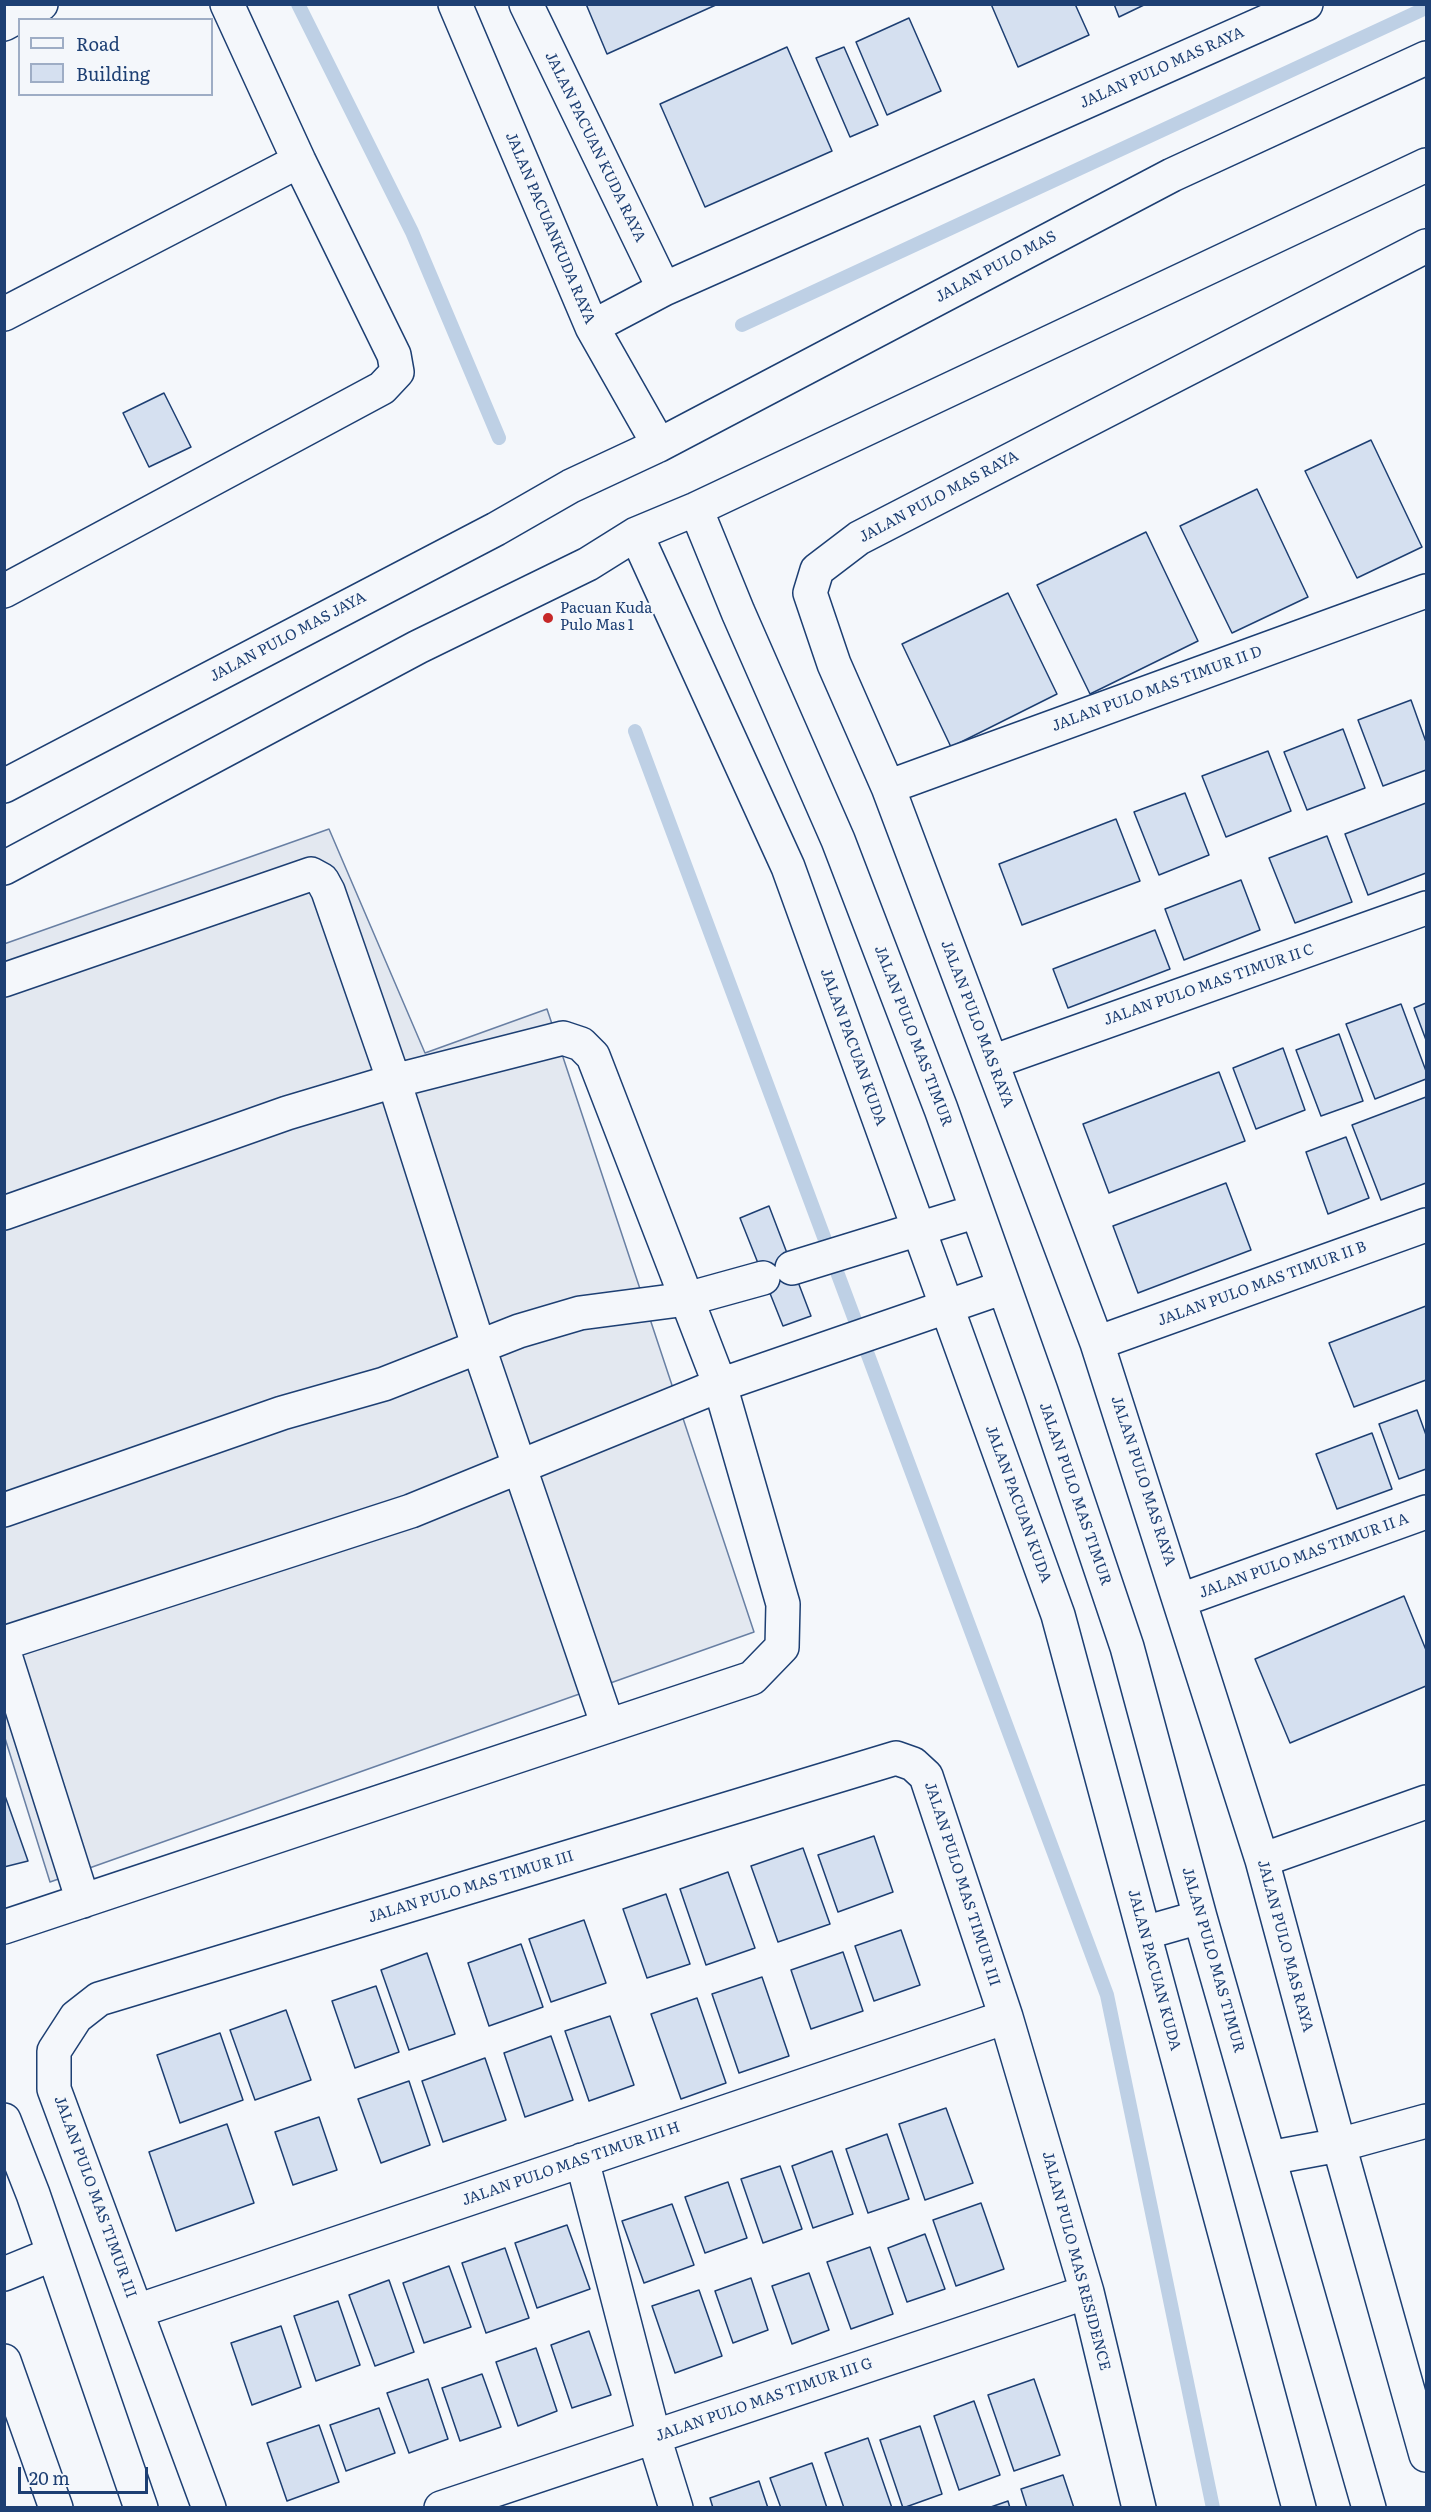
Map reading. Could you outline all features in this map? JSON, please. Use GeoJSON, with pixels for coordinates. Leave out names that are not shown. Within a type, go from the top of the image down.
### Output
{"type":"FeatureCollection","features":[{"type":"Feature","properties":{"kind":"street"},"geometry":{"type":"LineString","coordinates":[[4,24],[41,4]]}},
{"type":"Feature","properties":{"kind":"street"},"geometry":{"type":"LineString","coordinates":[[4,591],[382,388],[397,372],[394,355],[299,161],[227,4]]}},
{"type":"Feature","properties":{"kind":"street","name":"JALAN PACUANKUDA RAYA"},"geometry":{"type":"LineString","coordinates":[[455,4],[597,337],[659,444]]}},
{"type":"Feature","properties":{"kind":"street","name":"JALAN PACUAN KUDA RAYA"},"geometry":{"type":"LineString","coordinates":[[526,4],[664,289]]}},
{"type":"Feature","properties":{"kind":"street","name":"JALAN PULO MAS RAYA"},"geometry":{"type":"LineString","coordinates":[[597,337],[664,289],[1305,4]]}},
{"type":"Feature","properties":{"kind":"street","name":"JALAN PULO MAS"},"geometry":{"type":"LineString","coordinates":[[571,486],[659,444],[1172,175],[1426,58]]}},
{"type":"Feature","properties":{"kind":"street"},"geometry":{"type":"LineString","coordinates":[[4,314],[299,161]]}},
{"type":"Feature","properties":{"kind":"street"},"geometry":{"type":"LineString","coordinates":[[4,868],[418,647],[588,564],[636,534],[696,509],[1426,165]]}},
{"type":"Feature","properties":{"kind":"street","name":"JALAN PULO MAS RAYA"},"geometry":{"type":"LineString","coordinates":[[1339,2145],[1263,1860],[1097,1343],[888,787],[834,664],[810,593],[817,570],[859,538],[1426,246]]}},
{"type":"Feature","properties":{"kind":"street","name":"JALAN PULO MAS JAYA"},"geometry":{"type":"LineString","coordinates":[[4,786],[496,529],[571,486]]}},
{"type":"Feature","properties":{"kind":"street","name":"JALAN PULO MAS TIMUR"},"geometry":{"type":"LineString","coordinates":[[696,509],[738,612],[838,840],[941,1109],[1127,1647],[1200,1917],[1369,2508]]}},
{"type":"Feature","properties":{"kind":"street","name":"JALAN PACUAN KUDA"},"geometry":{"type":"LineString","coordinates":[[636,534],[788,867],[1058,1615],[1299,2508]]}},
{"type":"Feature","properties":{"kind":"street","name":"JALAN PULO MAS TIMUR II D"},"geometry":{"type":"LineString","coordinates":[[888,787],[1426,591]]}},
{"type":"Feature","properties":{"kind":"street"},"geometry":{"type":"LineString","coordinates":[[4,980],[311,874],[322,880],[328,891],[394,1081],[479,1348],[608,1725]]}},
{"type":"Feature","properties":{"kind":"street","name":"JALAN PULO MAS TIMUR II C"},"geometry":{"type":"LineString","coordinates":[[992,1062],[1426,908]]}},
{"type":"Feature","properties":{"kind":"street"},"geometry":{"type":"LineString","coordinates":[[4,1213],[287,1113],[394,1081],[563,1038],[581,1044],[593,1056],[720,1385],[783,1604],[782,1647],[752,1678],[4,1927]]}},
{"type":"Feature","properties":{"kind":"street"},"geometry":{"type":"LineString","coordinates":[[4,1510],[282,1413],[384,1384],[519,1331],[580,1313],[687,1299],[977,1211]]}},
{"type":"Feature","properties":{"kind":"street","name":"JALAN PULO MAS TIMUR II B"},"geometry":{"type":"LineString","coordinates":[[1097,1343],[1426,1225]]}},
{"type":"Feature","properties":{"kind":"street"},"geometry":{"type":"LineString","coordinates":[[4,1643],[411,1510],[720,1385],[1004,1287]]}},
{"type":"Feature","properties":{"kind":"street","name":"JALAN PULO MAS TIMUR II A"},"geometry":{"type":"LineString","coordinates":[[1181,1600],[1426,1512]]}},
{"type":"Feature","properties":{"kind":"street"},"geometry":{"type":"LineString","coordinates":[[4,1652],[83,1901]]}},
{"type":"Feature","properties":{"kind":"street","name":"JALAN PULO MAS TIMUR III"},"geometry":{"type":"LineString","coordinates":[[137,2311],[54,2089],[54,2051],[76,2018],[99,2000],[896,1758],[913,1764],[926,1776],[1006,2017]]}},
{"type":"Feature","properties":{"kind":"street"},"geometry":{"type":"LineString","coordinates":[[1263,1860],[1426,1802]]}},
{"type":"Feature","properties":{"kind":"street"},"geometry":{"type":"LineString","coordinates":[[1144,1933],[1200,1917]]}},
{"type":"Feature","properties":{"kind":"street","name":"JALAN PULO MAS TIMUR III H"},"geometry":{"type":"LineString","coordinates":[[137,2311],[1006,2017]]}},
{"type":"Feature","properties":{"kind":"street","name":"JALAN PULO MAS RESIDENCE"},"geometry":{"type":"LineString","coordinates":[[1006,2017],[1087,2292],[1138,2508]]}},
{"type":"Feature","properties":{"kind":"street"},"geometry":{"type":"LineString","coordinates":[[4,2120],[33,2194],[141,2508]]}},
{"type":"Feature","properties":{"kind":"street"},"geometry":{"type":"LineString","coordinates":[[1269,2158],[1339,2145],[1426,2121]]}},
{"type":"Feature","properties":{"kind":"street"},"geometry":{"type":"LineString","coordinates":[[1339,2145],[1426,2455]]}},
{"type":"Feature","properties":{"kind":"street"},"geometry":{"type":"LineString","coordinates":[[582,2160],[654,2437],[676,2508]]}},
{"type":"Feature","properties":{"kind":"street"},"geometry":{"type":"LineString","coordinates":[[4,2274],[52,2254]]}},
{"type":"Feature","properties":{"kind":"street","name":"JALAN PULO MAS TIMUR III G"},"geometry":{"type":"LineString","coordinates":[[441,2508],[1087,2292]]}},
{"type":"Feature","properties":{"kind":"street"},"geometry":{"type":"LineString","coordinates":[[137,2311],[209,2508]]}},
{"type":"Feature","properties":{"kind":"street"},"geometry":{"type":"LineString","coordinates":[[4,2361],[56,2508]]}},
{"type":"Feature","properties":{"kind":"shaded area"},"geometry":{"type":"Polygon","coordinates":[[[329,829],[425,1053],[547,1009],[754,1632],[50,1882],[4,1735],[4,944],[329,829]]]}},
{"type":"Feature","properties":{"kind":"building"},"geometry":{"type":"Polygon","coordinates":[[[586,4],[718,4],[607,54],[586,4]]]}},
{"type":"Feature","properties":{"kind":"building"},"geometry":{"type":"Polygon","coordinates":[[[991,4],[1075,4],[1089,35],[1018,67],[991,4]]]}},
{"type":"Feature","properties":{"kind":"building"},"geometry":{"type":"Polygon","coordinates":[[[1114,4],[1146,4],[1119,17],[1114,4]]]}},
{"type":"Feature","properties":{"kind":"building"},"geometry":{"type":"Polygon","coordinates":[[[909,18],[941,91],[887,115],[856,42],[909,18]]]}},
{"type":"Feature","properties":{"kind":"building"},"geometry":{"type":"Polygon","coordinates":[[[787,47],[832,151],[705,207],[660,104],[787,47]]]}},
{"type":"Feature","properties":{"kind":"building"},"geometry":{"type":"Polygon","coordinates":[[[844,47],[878,125],[850,137],[816,58],[844,47]]]}},
{"type":"Feature","properties":{"kind":"building"},"geometry":{"type":"Polygon","coordinates":[[[164,393],[191,447],[149,467],[123,413],[164,393]]]}},
{"type":"Feature","properties":{"kind":"building"},"geometry":{"type":"Polygon","coordinates":[[[1371,440],[1422,547],[1357,578],[1305,471],[1371,440]]]}},
{"type":"Feature","properties":{"kind":"building"},"geometry":{"type":"Polygon","coordinates":[[[1257,489],[1308,597],[1232,633],[1180,526],[1257,489]]]}},
{"type":"Feature","properties":{"kind":"building"},"geometry":{"type":"Polygon","coordinates":[[[1146,532],[1198,641],[1090,694],[1037,585],[1146,532]]]}},
{"type":"Feature","properties":{"kind":"building"},"geometry":{"type":"Polygon","coordinates":[[[1008,593],[1057,694],[951,747],[902,644],[1008,593]]]}},
{"type":"Feature","properties":{"kind":"building"},"geometry":{"type":"Polygon","coordinates":[[[1411,700],[1426,742],[1426,770],[1383,786],[1358,720],[1411,700]]]}},
{"type":"Feature","properties":{"kind":"building"},"geometry":{"type":"Polygon","coordinates":[[[1343,729],[1365,788],[1307,810],[1284,752],[1343,729]]]}},
{"type":"Feature","properties":{"kind":"building"},"geometry":{"type":"Polygon","coordinates":[[[1268,751],[1291,811],[1226,837],[1202,776],[1268,751]]]}},
{"type":"Feature","properties":{"kind":"building"},"geometry":{"type":"Polygon","coordinates":[[[1185,793],[1209,855],[1159,875],[1134,812],[1185,793]]]}},
{"type":"Feature","properties":{"kind":"building"},"geometry":{"type":"Polygon","coordinates":[[[1426,803],[1426,873],[1368,895],[1345,834],[1426,803]]]}},
{"type":"Feature","properties":{"kind":"building"},"geometry":{"type":"Polygon","coordinates":[[[1116,819],[1140,881],[1022,925],[999,864],[1116,819]]]}},
{"type":"Feature","properties":{"kind":"building"},"geometry":{"type":"Polygon","coordinates":[[[1327,836],[1352,902],[1295,923],[1269,858],[1327,836]]]}},
{"type":"Feature","properties":{"kind":"building"},"geometry":{"type":"Polygon","coordinates":[[[1241,880],[1260,930],[1184,960],[1165,909],[1241,880]]]}},
{"type":"Feature","properties":{"kind":"building"},"geometry":{"type":"Polygon","coordinates":[[[1155,930],[1170,969],[1068,1008],[1053,969],[1155,930]]]}},
{"type":"Feature","properties":{"kind":"building"},"geometry":{"type":"Polygon","coordinates":[[[1426,1003],[1426,1040],[1414,1008],[1426,1003]]]}},
{"type":"Feature","properties":{"kind":"building"},"geometry":{"type":"Polygon","coordinates":[[[1401,1004],[1426,1071],[1426,1079],[1375,1099],[1346,1024],[1401,1004]]]}},
{"type":"Feature","properties":{"kind":"building"},"geometry":{"type":"Polygon","coordinates":[[[1339,1034],[1363,1101],[1321,1116],[1296,1050],[1339,1034]]]}},
{"type":"Feature","properties":{"kind":"building"},"geometry":{"type":"Polygon","coordinates":[[[1283,1048],[1305,1110],[1256,1129],[1233,1068],[1283,1048]]]}},
{"type":"Feature","properties":{"kind":"building"},"geometry":{"type":"Polygon","coordinates":[[[1219,1072],[1245,1141],[1109,1193],[1083,1124],[1219,1072]]]}},
{"type":"Feature","properties":{"kind":"building"},"geometry":{"type":"Polygon","coordinates":[[[1426,1097],[1426,1183],[1381,1200],[1352,1125],[1426,1097]]]}},
{"type":"Feature","properties":{"kind":"building"},"geometry":{"type":"Polygon","coordinates":[[[1346,1137],[1369,1198],[1328,1214],[1306,1152],[1346,1137]]]}},
{"type":"Feature","properties":{"kind":"building"},"geometry":{"type":"Polygon","coordinates":[[[1226,1183],[1251,1250],[1138,1293],[1113,1226],[1226,1183]]]}},
{"type":"Feature","properties":{"kind":"building"},"geometry":{"type":"Polygon","coordinates":[[[769,1206],[811,1316],[783,1326],[740,1218],[769,1206]]]}},
{"type":"Feature","properties":{"kind":"building"},"geometry":{"type":"Polygon","coordinates":[[[1426,1306],[1426,1380],[1354,1407],[1329,1343],[1426,1306]]]}},
{"type":"Feature","properties":{"kind":"building"},"geometry":{"type":"Polygon","coordinates":[[[1417,1410],[1426,1435],[1426,1469],[1399,1479],[1379,1424],[1417,1410]]]}},
{"type":"Feature","properties":{"kind":"building"},"geometry":{"type":"Polygon","coordinates":[[[1372,1433],[1392,1489],[1337,1509],[1316,1454],[1372,1433]]]}},
{"type":"Feature","properties":{"kind":"building"},"geometry":{"type":"Polygon","coordinates":[[[1404,1596],[1426,1650],[1426,1686],[1290,1743],[1255,1659],[1404,1596]]]}},
{"type":"Feature","properties":{"kind":"building"},"geometry":{"type":"Polygon","coordinates":[[[4,1793],[28,1861],[4,1867],[4,1793]]]}},
{"type":"Feature","properties":{"kind":"building"},"geometry":{"type":"Polygon","coordinates":[[[874,1836],[893,1892],[838,1912],[818,1855],[874,1836]]]}},
{"type":"Feature","properties":{"kind":"building"},"geometry":{"type":"Polygon","coordinates":[[[803,1848],[830,1924],[778,1942],[751,1866],[803,1848]]]}},
{"type":"Feature","properties":{"kind":"building"},"geometry":{"type":"Polygon","coordinates":[[[728,1872],[755,1948],[706,1965],[680,1889],[728,1872]]]}},
{"type":"Feature","properties":{"kind":"building"},"geometry":{"type":"Polygon","coordinates":[[[666,1894],[690,1964],[647,1978],[623,1909],[666,1894]]]}},
{"type":"Feature","properties":{"kind":"building"},"geometry":{"type":"Polygon","coordinates":[[[584,1920],[606,1983],[551,2002],[529,1939],[584,1920]]]}},
{"type":"Feature","properties":{"kind":"building"},"geometry":{"type":"Polygon","coordinates":[[[901,1930],[920,1985],[874,2001],[855,1946],[901,1930]]]}},
{"type":"Feature","properties":{"kind":"building"},"geometry":{"type":"Polygon","coordinates":[[[521,1944],[543,2007],[489,2026],[468,1963],[521,1944]]]}},
{"type":"Feature","properties":{"kind":"building"},"geometry":{"type":"Polygon","coordinates":[[[843,1952],[863,2011],[811,2029],[791,1970],[843,1952]]]}},
{"type":"Feature","properties":{"kind":"building"},"geometry":{"type":"Polygon","coordinates":[[[427,1953],[455,2034],[409,2050],[381,1970],[427,1953]]]}},
{"type":"Feature","properties":{"kind":"building"},"geometry":{"type":"Polygon","coordinates":[[[762,1977],[789,2056],[739,2073],[712,1994],[762,1977]]]}},
{"type":"Feature","properties":{"kind":"building"},"geometry":{"type":"Polygon","coordinates":[[[376,1986],[399,2052],[355,2068],[332,2001],[376,1986]]]}},
{"type":"Feature","properties":{"kind":"building"},"geometry":{"type":"Polygon","coordinates":[[[697,1998],[726,2083],[681,2099],[651,2014],[697,1998]]]}},
{"type":"Feature","properties":{"kind":"building"},"geometry":{"type":"Polygon","coordinates":[[[286,2010],[311,2080],[255,2100],[230,2030],[286,2010]]]}},
{"type":"Feature","properties":{"kind":"building"},"geometry":{"type":"Polygon","coordinates":[[[610,2016],[634,2085],[589,2101],[565,2031],[610,2016]]]}},
{"type":"Feature","properties":{"kind":"building"},"geometry":{"type":"Polygon","coordinates":[[[220,2033],[243,2100],[180,2123],[157,2055],[220,2033]]]}},
{"type":"Feature","properties":{"kind":"building"},"geometry":{"type":"Polygon","coordinates":[[[551,2036],[573,2100],[525,2117],[504,2053],[551,2036]]]}},
{"type":"Feature","properties":{"kind":"building"},"geometry":{"type":"Polygon","coordinates":[[[485,2058],[506,2120],[443,2142],[422,2081],[485,2058]]]}},
{"type":"Feature","properties":{"kind":"building"},"geometry":{"type":"Polygon","coordinates":[[[409,2081],[430,2145],[381,2163],[358,2099],[409,2081]]]}},
{"type":"Feature","properties":{"kind":"building"},"geometry":{"type":"Polygon","coordinates":[[[946,2108],[973,2183],[925,2200],[899,2124],[946,2108]]]}},
{"type":"Feature","properties":{"kind":"building"},"geometry":{"type":"Polygon","coordinates":[[[319,2117],[337,2170],[293,2185],[275,2132],[319,2117]]]}},
{"type":"Feature","properties":{"kind":"building"},"geometry":{"type":"Polygon","coordinates":[[[227,2124],[254,2203],[176,2231],[149,2152],[227,2124]]]}},
{"type":"Feature","properties":{"kind":"building"},"geometry":{"type":"Polygon","coordinates":[[[887,2134],[909,2199],[868,2213],[846,2149],[887,2134]]]}},
{"type":"Feature","properties":{"kind":"building"},"geometry":{"type":"Polygon","coordinates":[[[832,2151],[853,2214],[813,2228],[792,2166],[832,2151]]]}},
{"type":"Feature","properties":{"kind":"building"},"geometry":{"type":"Polygon","coordinates":[[[780,2166],[802,2229],[763,2243],[741,2179],[780,2166]]]}},
{"type":"Feature","properties":{"kind":"building"},"geometry":{"type":"Polygon","coordinates":[[[728,2182],[747,2238],[705,2253],[685,2197],[728,2182]]]}},
{"type":"Feature","properties":{"kind":"building"},"geometry":{"type":"Polygon","coordinates":[[[981,2203],[1004,2269],[956,2286],[933,2220],[981,2203]]]}},
{"type":"Feature","properties":{"kind":"building"},"geometry":{"type":"Polygon","coordinates":[[[672,2204],[694,2265],[644,2283],[622,2221],[672,2204]]]}},
{"type":"Feature","properties":{"kind":"building"},"geometry":{"type":"Polygon","coordinates":[[[567,2225],[590,2289],[537,2308],[515,2243],[567,2225]]]}},
{"type":"Feature","properties":{"kind":"building"},"geometry":{"type":"Polygon","coordinates":[[[925,2234],[945,2289],[907,2302],[888,2248],[925,2234]]]}},
{"type":"Feature","properties":{"kind":"building"},"geometry":{"type":"Polygon","coordinates":[[[870,2247],[893,2314],[851,2329],[827,2262],[870,2247]]]}},
{"type":"Feature","properties":{"kind":"building"},"geometry":{"type":"Polygon","coordinates":[[[505,2248],[529,2318],[486,2333],[462,2263],[505,2248]]]}},
{"type":"Feature","properties":{"kind":"building"},"geometry":{"type":"Polygon","coordinates":[[[449,2266],[471,2327],[424,2343],[403,2283],[449,2266]]]}},
{"type":"Feature","properties":{"kind":"building"},"geometry":{"type":"Polygon","coordinates":[[[809,2273],[829,2330],[792,2344],[772,2286],[809,2273]]]}},
{"type":"Feature","properties":{"kind":"building"},"geometry":{"type":"Polygon","coordinates":[[[751,2278],[768,2330],[733,2343],[715,2291],[751,2278]]]}},
{"type":"Feature","properties":{"kind":"building"},"geometry":{"type":"Polygon","coordinates":[[[389,2280],[414,2352],[375,2366],[349,2295],[389,2280]]]}},
{"type":"Feature","properties":{"kind":"building"},"geometry":{"type":"Polygon","coordinates":[[[699,2290],[722,2356],[675,2373],[652,2306],[699,2290]]]}},
{"type":"Feature","properties":{"kind":"building"},"geometry":{"type":"Polygon","coordinates":[[[338,2301],[360,2365],[316,2381],[294,2316],[338,2301]]]}},
{"type":"Feature","properties":{"kind":"building"},"geometry":{"type":"Polygon","coordinates":[[[281,2326],[301,2387],[252,2405],[231,2343],[281,2326]]]}},
{"type":"Feature","properties":{"kind":"building"},"geometry":{"type":"Polygon","coordinates":[[[589,2331],[611,2395],[572,2408],[551,2345],[589,2331]]]}},
{"type":"Feature","properties":{"kind":"building"},"geometry":{"type":"Polygon","coordinates":[[[536,2348],[557,2411],[518,2426],[496,2362],[536,2348]]]}},
{"type":"Feature","properties":{"kind":"building"},"geometry":{"type":"Polygon","coordinates":[[[482,2374],[501,2427],[460,2441],[442,2388],[482,2374]]]}},
{"type":"Feature","properties":{"kind":"building"},"geometry":{"type":"Polygon","coordinates":[[[428,2379],[448,2439],[409,2453],[387,2393],[428,2379]]]}},
{"type":"Feature","properties":{"kind":"building"},"geometry":{"type":"Polygon","coordinates":[[[1034,2379],[1060,2455],[1014,2471],[988,2395],[1034,2379]]]}},
{"type":"Feature","properties":{"kind":"building"},"geometry":{"type":"Polygon","coordinates":[[[974,2401],[1000,2475],[959,2490],[934,2416],[974,2401]]]}},
{"type":"Feature","properties":{"kind":"building"},"geometry":{"type":"Polygon","coordinates":[[[379,2408],[395,2453],[346,2471],[330,2425],[379,2408]]]}},
{"type":"Feature","properties":{"kind":"building"},"geometry":{"type":"Polygon","coordinates":[[[319,2425],[339,2482],[287,2501],[267,2443],[319,2425]]]}},
{"type":"Feature","properties":{"kind":"building"},"geometry":{"type":"Polygon","coordinates":[[[920,2426],[942,2494],[903,2508],[880,2440],[920,2426]]]}},
{"type":"Feature","properties":{"kind":"building"},"geometry":{"type":"Polygon","coordinates":[[[868,2438],[892,2508],[844,2508],[825,2453],[868,2438]]]}},
{"type":"Feature","properties":{"kind":"building"},"geometry":{"type":"Polygon","coordinates":[[[812,2463],[827,2508],[781,2508],[770,2478],[812,2463]]]}},
{"type":"Feature","properties":{"kind":"building"},"geometry":{"type":"Polygon","coordinates":[[[1063,2475],[1074,2508],[1027,2508],[1021,2489],[1063,2475]]]}},
{"type":"Feature","properties":{"kind":"building"},"geometry":{"type":"Polygon","coordinates":[[[759,2481],[768,2508],[713,2508],[710,2498],[759,2481]]]}},
{"type":"Feature","properties":{"kind":"building"},"geometry":{"type":"Polygon","coordinates":[[[1008,2501],[1010,2508],[988,2508],[1008,2501]]]}},
{"type":"Feature","properties":{"kind":"waterway"},"geometry":{"type":"LineString","coordinates":[[298,4],[412,232],[499,438]]}},
{"type":"Feature","properties":{"kind":"waterway"},"geometry":{"type":"LineString","coordinates":[[742,325],[1426,8]]}},
{"type":"Feature","properties":{"kind":"waterway"},"geometry":{"type":"LineString","coordinates":[[635,731],[1107,1995],[1213,2508]]}},
{"type":"Feature","properties":{"kind":"place","name":"Pacuan Kuda Pulo Mas 1"},"geometry":{"type":"Point","coordinates":[548,618]}}]}
